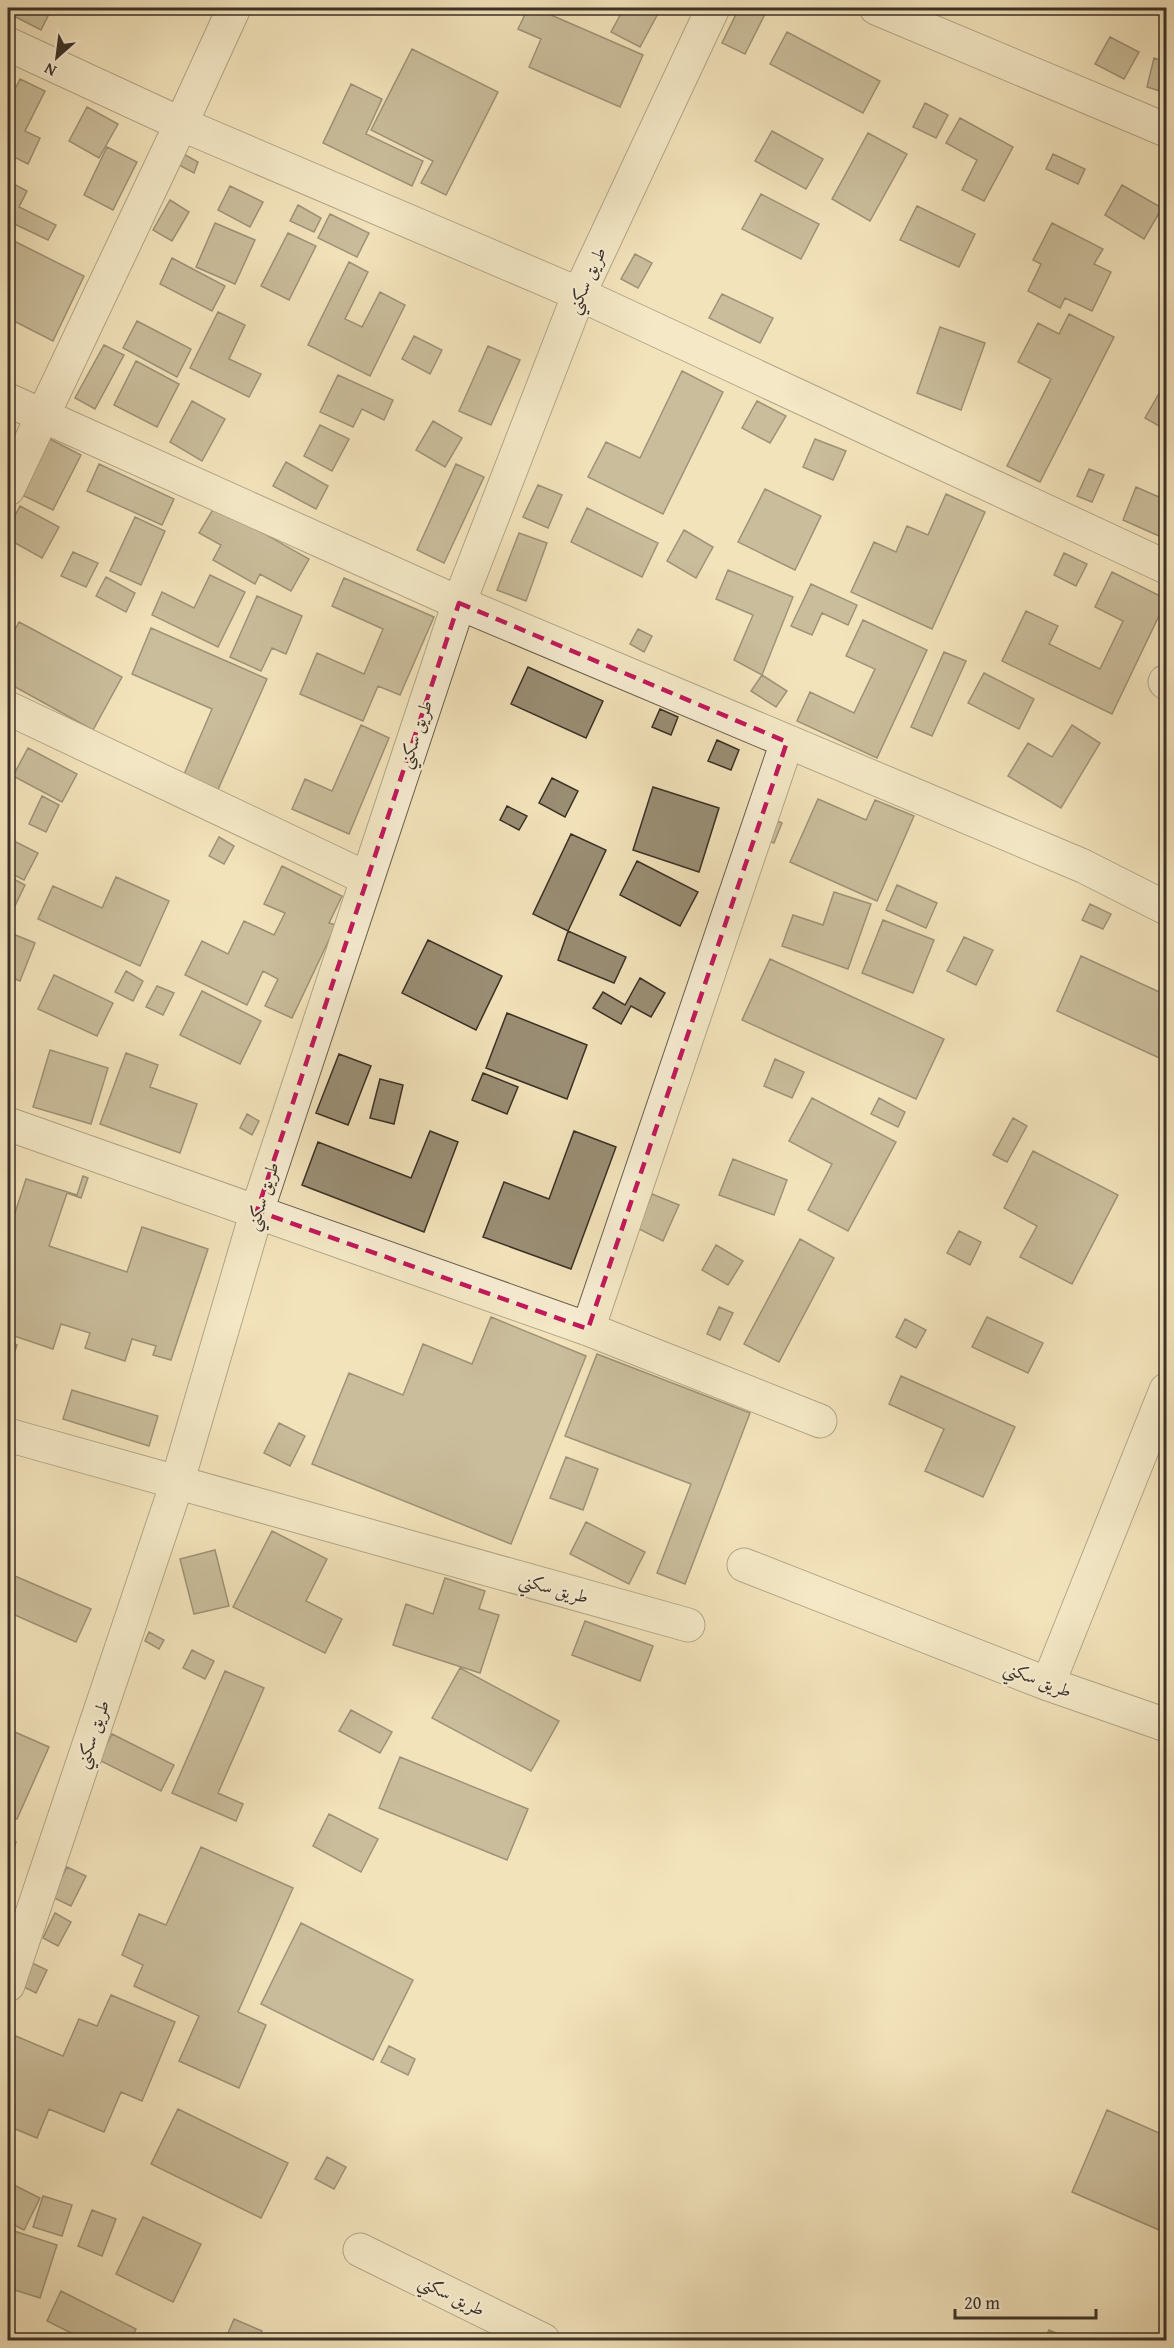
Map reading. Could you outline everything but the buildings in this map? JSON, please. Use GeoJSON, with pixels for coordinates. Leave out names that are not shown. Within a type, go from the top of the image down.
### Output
{"type":"FeatureCollection","features":[{"type":"Feature","properties":{"kind":"street"},"geometry":{"type":"LineString","coordinates":[[8,489],[182,124],[234,8]]}},
{"type":"Feature","properties":{"kind":"street","name":"طريق سكني"},"geometry":{"type":"LineString","coordinates":[[8,1985],[19,1916],[177,1483],[257,1211],[459,603],[579,294],[713,8]]}},
{"type":"Feature","properties":{"kind":"street"},"geometry":{"type":"LineString","coordinates":[[876,8],[1167,130]]}},
{"type":"Feature","properties":{"kind":"street"},"geometry":{"type":"LineString","coordinates":[[8,44],[182,124],[579,294],[1167,567]]}},
{"type":"Feature","properties":{"kind":"street"},"geometry":{"type":"LineString","coordinates":[[8,400],[459,603],[1083,866],[1167,908]]}},
{"type":"Feature","properties":{"kind":"street"},"geometry":{"type":"LineString","coordinates":[[8,708],[366,878]]}},
{"type":"Feature","properties":{"kind":"street"},"geometry":{"type":"LineString","coordinates":[[588,1329],[788,742]]}},
{"type":"Feature","properties":{"kind":"street"},"geometry":{"type":"LineString","coordinates":[[8,1124],[588,1329],[820,1421]]}},
{"type":"Feature","properties":{"kind":"street"},"geometry":{"type":"LineString","coordinates":[[1048,1684],[1167,1390]]}},
{"type":"Feature","properties":{"kind":"street","name":"طريق سكني"},"geometry":{"type":"LineString","coordinates":[[8,1434],[688,1625]]}},
{"type":"Feature","properties":{"kind":"street","name":"طريق سكني"},"geometry":{"type":"LineString","coordinates":[[744,1565],[1048,1684],[1167,1725]]}},
{"type":"Feature","properties":{"kind":"street","name":"طريق سكني"},"geometry":{"type":"LineString","coordinates":[[360,2250],[543,2340]]}},
{"type":"Feature","properties":{"kind":"highlighted area"},"geometry":{"type":"Polygon","coordinates":[[[459,603],[787,742],[588,1329],[257,1211],[459,603]]]}}]}
